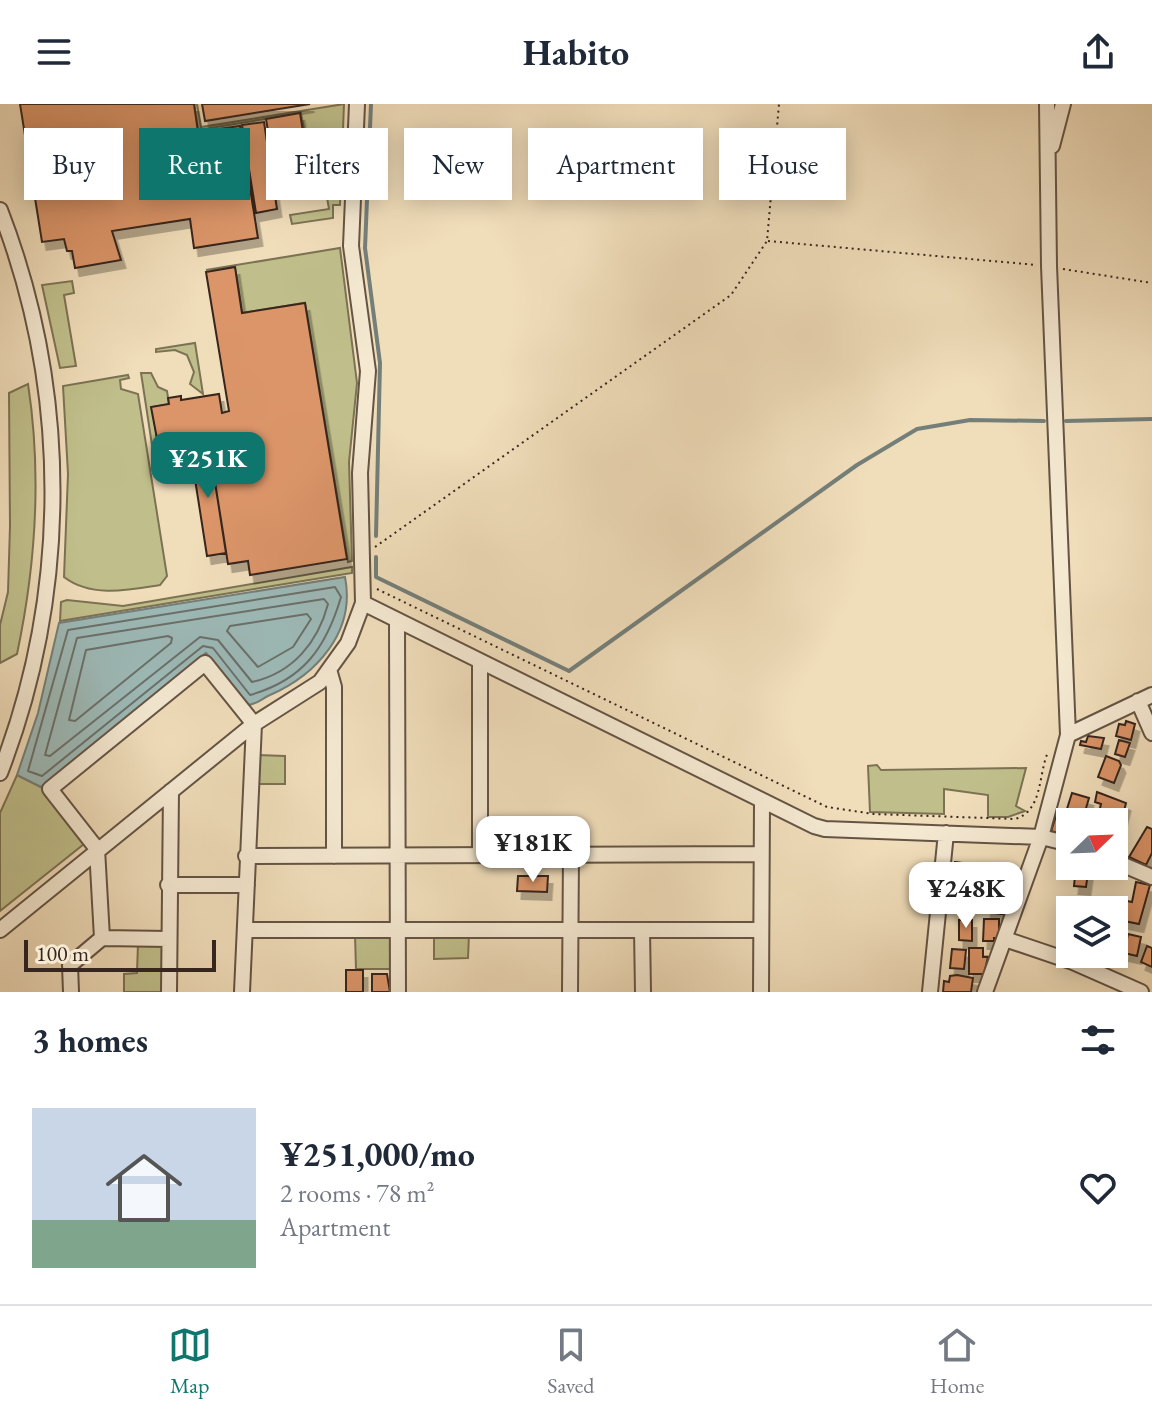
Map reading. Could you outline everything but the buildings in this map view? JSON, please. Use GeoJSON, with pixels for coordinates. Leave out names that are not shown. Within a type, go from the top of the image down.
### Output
{"type":"FeatureCollection","features":[{"type":"Feature","properties":{"kind":"street"},"geometry":{"type":"LineString","coordinates":[[0,930],[254,724],[330,673],[348,643],[363,603],[360,473],[368,371],[351,246],[357,104]]}},
{"type":"Feature","properties":{"kind":"street"},"geometry":{"type":"LineString","coordinates":[[985,992],[1041,837],[1068,735],[1049,266],[1047,104]]}},
{"type":"Feature","properties":{"kind":"street"},"geometry":{"type":"LineString","coordinates":[[1046,168],[1063,104]]}},
{"type":"Feature","properties":{"kind":"street"},"geometry":{"type":"LineString","coordinates":[[0,210],[24,280],[42,360],[51,429],[54,499],[47,586],[36,659],[0,773]]}},
{"type":"Feature","properties":{"kind":"street"},"geometry":{"type":"LineString","coordinates":[[363,603],[762,802],[825,829],[1041,837],[1056,841]]}},
{"type":"Feature","properties":{"kind":"street"},"geometry":{"type":"LineString","coordinates":[[397,622],[398,992]]}},
{"type":"Feature","properties":{"kind":"street"},"geometry":{"type":"LineString","coordinates":[[102,938],[97,849],[50,789],[205,663],[254,724],[242,992]]}},
{"type":"Feature","properties":{"kind":"street"},"geometry":{"type":"LineString","coordinates":[[480,663],[480,855]]}},
{"type":"Feature","properties":{"kind":"street"},"geometry":{"type":"LineString","coordinates":[[330,673],[334,687],[334,856]]}},
{"type":"Feature","properties":{"kind":"street"},"geometry":{"type":"LineString","coordinates":[[1068,735],[1147,701],[1152,733]]}},
{"type":"Feature","properties":{"kind":"street"},"geometry":{"type":"LineString","coordinates":[[169,992],[171,791]]}},
{"type":"Feature","properties":{"kind":"street"},"geometry":{"type":"LineString","coordinates":[[761,992],[762,802]]}},
{"type":"Feature","properties":{"kind":"street"},"geometry":{"type":"LineString","coordinates":[[930,992],[946,833]]}},
{"type":"Feature","properties":{"kind":"street"},"geometry":{"type":"LineString","coordinates":[[570,992],[571,854]]}},
{"type":"Feature","properties":{"kind":"street"},"geometry":{"type":"LineString","coordinates":[[246,856],[760,854]]}},
{"type":"Feature","properties":{"kind":"street"},"geometry":{"type":"LineString","coordinates":[[1128,867],[1152,877]]}},
{"type":"Feature","properties":{"kind":"street"},"geometry":{"type":"LineString","coordinates":[[168,885],[247,885]]}},
{"type":"Feature","properties":{"kind":"street"},"geometry":{"type":"LineString","coordinates":[[245,930],[761,930]]}},
{"type":"Feature","properties":{"kind":"street"},"geometry":{"type":"LineString","coordinates":[[642,930],[643,992]]}},
{"type":"Feature","properties":{"kind":"street"},"geometry":{"type":"LineString","coordinates":[[71,992],[70,965],[102,938],[169,939]]}},
{"type":"Feature","properties":{"kind":"street"},"geometry":{"type":"LineString","coordinates":[[1005,939],[1073,962],[1141,992]]}},
{"type":"Feature","properties":{"kind":"path"},"geometry":{"type":"LineString","coordinates":[[363,553],[389,541],[731,295],[767,241],[779,104]]}},
{"type":"Feature","properties":{"kind":"path"},"geometry":{"type":"LineString","coordinates":[[767,241],[1049,266],[1152,283]]}},
{"type":"Feature","properties":{"kind":"path"},"geometry":{"type":"LineString","coordinates":[[364,588],[390,594],[827,807],[874,814],[1015,819],[1026,816],[1034,806],[1049,750]]}},
{"type":"Feature","properties":{"kind":"shaded area"},"geometry":{"type":"Polygon","coordinates":[[[194,104],[197,104],[201,127],[344,104],[343,128],[304,128],[301,113],[198,128],[194,104]]]}},
{"type":"Feature","properties":{"kind":"shaded area"},"geometry":{"type":"Polygon","coordinates":[[[327,200],[340,200],[340,205],[333,205],[333,218],[292,224],[290,215],[329,209],[327,200]]]}},
{"type":"Feature","properties":{"kind":"shaded area"},"geometry":{"type":"Polygon","coordinates":[[[340,248],[357,383],[349,462],[352,561],[348,562],[305,303],[242,313],[235,267],[206,270],[340,248]]]}},
{"type":"Feature","properties":{"kind":"shaded area"},"geometry":{"type":"Polygon","coordinates":[[[72,281],[74,293],[64,295],[76,366],[60,368],[42,285],[72,281]]]}},
{"type":"Feature","properties":{"kind":"shaded area"},"geometry":{"type":"Polygon","coordinates":[[[195,343],[203,394],[190,384],[194,372],[187,355],[175,350],[156,352],[156,349],[195,343]]]}},
{"type":"Feature","properties":{"kind":"shaded area"},"geometry":{"type":"Polygon","coordinates":[[[141,373],[151,373],[158,387],[167,391],[169,404],[152,407],[158,444],[152,445],[141,373]]]}},
{"type":"Feature","properties":{"kind":"shaded area"},"geometry":{"type":"Polygon","coordinates":[[[128,375],[129,378],[120,380],[121,389],[138,394],[167,576],[160,585],[110,591],[86,588],[64,577],[68,474],[63,386],[128,375]]]}},
{"type":"Feature","properties":{"kind":"shaded area"},"geometry":{"type":"Polygon","coordinates":[[[28,384],[35,452],[33,553],[17,654],[0,663],[0,625],[8,592],[9,393],[28,384]]]}},
{"type":"Feature","properties":{"kind":"shaded area"},"geometry":{"type":"Polygon","coordinates":[[[352,567],[352,573],[60,621],[61,602],[67,600],[123,606],[352,567]]]}},
{"type":"Feature","properties":{"kind":"shaded area"},"geometry":{"type":"Polygon","coordinates":[[[257,755],[285,756],[285,784],[256,784],[257,755]]]}},
{"type":"Feature","properties":{"kind":"shaded area"},"geometry":{"type":"Polygon","coordinates":[[[877,765],[881,770],[1026,768],[1016,806],[1025,811],[1008,817],[988,817],[988,795],[944,789],[944,814],[870,812],[868,766],[877,765]]]}},
{"type":"Feature","properties":{"kind":"shaded area"},"geometry":{"type":"Polygon","coordinates":[[[17,775],[41,787],[84,839],[84,844],[0,911],[0,813],[17,775]]]}},
{"type":"Feature","properties":{"kind":"shaded area"},"geometry":{"type":"Polygon","coordinates":[[[469,934],[468,958],[434,959],[434,935],[469,934]]]}},
{"type":"Feature","properties":{"kind":"shaded area"},"geometry":{"type":"Polygon","coordinates":[[[355,935],[387,935],[392,939],[392,969],[356,969],[355,935]]]}},
{"type":"Feature","properties":{"kind":"shaded area"},"geometry":{"type":"Polygon","coordinates":[[[138,943],[165,946],[165,992],[124,992],[124,974],[137,973],[138,943]]]}},
{"type":"Feature","properties":{"kind":"water"},"geometry":{"type":"Polygon","coordinates":[[[345,577],[347,597],[338,633],[317,663],[287,686],[247,705],[206,653],[41,787],[17,775],[38,713],[59,623],[345,577]]]}},
{"type":"Feature","properties":{"kind":"waterway"},"geometry":{"type":"LineString","coordinates":[[371,104],[365,248],[380,363],[376,536]]}},
{"type":"Feature","properties":{"kind":"waterway"},"geometry":{"type":"LineString","coordinates":[[1066,421],[1152,419]]}},
{"type":"Feature","properties":{"kind":"waterway"},"geometry":{"type":"LineString","coordinates":[[376,557],[376,577],[569,671],[857,465],[917,429],[970,420],[1044,421]]}}]}
